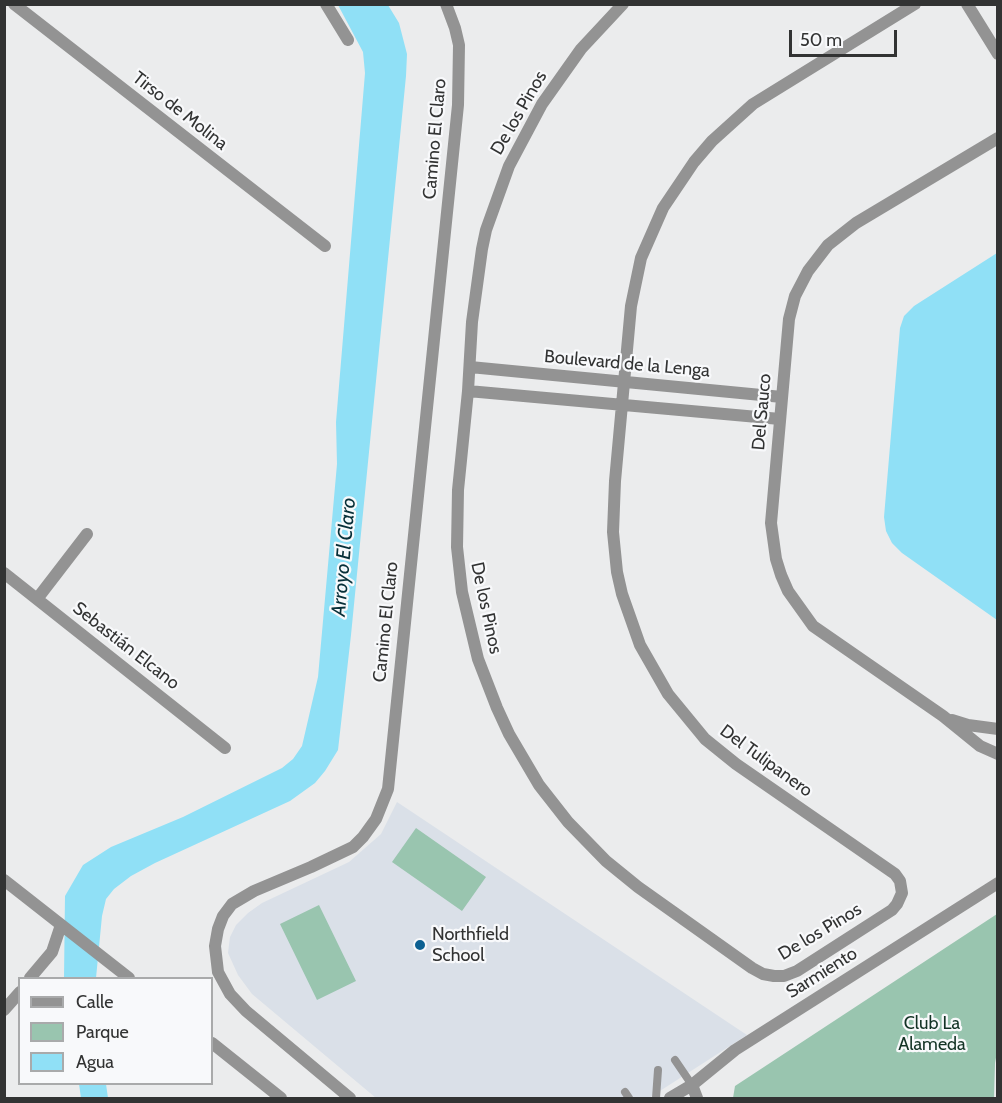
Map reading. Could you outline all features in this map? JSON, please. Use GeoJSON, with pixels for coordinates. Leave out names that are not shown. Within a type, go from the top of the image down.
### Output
{"type":"FeatureCollection","features":[{"type":"Feature","properties":{"kind":"street","name":"Tirso de Molina"},"geometry":{"type":"LineString","coordinates":[[14,4],[325,246]]}},
{"type":"Feature","properties":{"kind":"street"},"geometry":{"type":"LineString","coordinates":[[326,4],[348,40]]}},
{"type":"Feature","properties":{"kind":"street","name":"Camino El Claro"},"geometry":{"type":"LineString","coordinates":[[350,1098],[246,1011],[230,994],[218,972],[215,946],[223,916],[232,904],[254,891],[353,847],[376,819],[388,789],[458,105],[459,45],[446,4]]}},
{"type":"Feature","properties":{"kind":"street","name":"De los Pinos"},"geometry":{"type":"LineString","coordinates":[[623,4],[581,49],[560,77],[528,129],[509,166],[493,206],[482,249],[472,322],[458,490],[457,547],[469,627],[485,680],[509,734],[539,785],[568,822],[606,861],[638,887],[763,974],[784,976],[797,971],[892,910],[902,893]]}},
{"type":"Feature","properties":{"kind":"street","name":"Del Tulipanero"},"geometry":{"type":"LineString","coordinates":[[902,893],[900,881],[895,874],[720,752],[683,715],[656,677],[627,613],[614,552],[613,511],[631,306],[641,258],[663,208],[694,162],[712,141],[753,104],[915,4]]}},
{"type":"Feature","properties":{"kind":"street"},"geometry":{"type":"LineString","coordinates":[[967,4],[998,54]]}},
{"type":"Feature","properties":{"kind":"street","name":"Del Sauco"},"geometry":{"type":"LineString","coordinates":[[998,138],[856,223],[837,237],[818,256],[801,284],[791,308],[771,523],[776,559],[788,591],[813,626],[943,716],[980,746],[998,754]]}},
{"type":"Feature","properties":{"kind":"street","name":"Boulevard de la Lenga"},"geometry":{"type":"LineString","coordinates":[[470,367],[782,397]]}},
{"type":"Feature","properties":{"kind":"street"},"geometry":{"type":"LineString","coordinates":[[468,391],[780,419]]}},
{"type":"Feature","properties":{"kind":"street"},"geometry":{"type":"LineString","coordinates":[[37,599],[87,534]]}},
{"type":"Feature","properties":{"kind":"street","name":"Sebastián Elcano"},"geometry":{"type":"LineString","coordinates":[[4,573],[225,748]]}},
{"type":"Feature","properties":{"kind":"street","name":"Del Sauco"},"geometry":{"type":"LineString","coordinates":[[943,716],[968,725],[998,729]]}},
{"type":"Feature","properties":{"kind":"street"},"geometry":{"type":"LineString","coordinates":[[4,880],[128,977]]}},
{"type":"Feature","properties":{"kind":"street","name":"Sarmiento"},"geometry":{"type":"LineString","coordinates":[[670,1098],[692,1085],[735,1050],[998,883]]}},
{"type":"Feature","properties":{"kind":"street"},"geometry":{"type":"LineString","coordinates":[[31,977],[52,952],[61,925]]}},
{"type":"Feature","properties":{"kind":"street"},"geometry":{"type":"LineString","coordinates":[[4,1010],[18,994]]}},
{"type":"Feature","properties":{"kind":"street"},"geometry":{"type":"LineString","coordinates":[[213,1044],[281,1098]]}},
{"type":"Feature","properties":{"kind":"street"},"geometry":{"type":"LineString","coordinates":[[692,1085],[698,1098]]}},
{"type":"Feature","properties":{"kind":"lane"},"geometry":{"type":"LineString","coordinates":[[675,1060],[692,1085]]}},
{"type":"Feature","properties":{"kind":"lane"},"geometry":{"type":"LineString","coordinates":[[656,1098],[658,1070]]}},
{"type":"Feature","properties":{"kind":"shaded area","name":"Northfield School"},"geometry":{"type":"Polygon","coordinates":[[[397,802],[747,1035],[649,1098],[376,1098],[252,994],[238,975],[228,953],[230,937],[236,925],[248,913],[262,903],[349,862],[381,834],[397,802]]]}},
{"type":"Feature","properties":{"kind":"green space"},"geometry":{"type":"Polygon","coordinates":[[[416,828],[486,877],[462,911],[392,862],[416,828]]]}},
{"type":"Feature","properties":{"kind":"green space"},"geometry":{"type":"Polygon","coordinates":[[[319,905],[356,981],[317,1000],[280,924],[319,905]]]}},
{"type":"Feature","properties":{"kind":"green space","name":"Club La Alameda"},"geometry":{"type":"Polygon","coordinates":[[[997,914],[998,1047],[994,1098],[733,1098],[735,1086],[997,914]]]}},
{"type":"Feature","properties":{"kind":"water","name":"Arroyo El Claro"},"geometry":{"type":"Polygon","coordinates":[[[338,5],[388,5],[399,23],[407,54],[406,76],[338,750],[315,783],[290,801],[155,863],[131,876],[114,889],[106,899],[102,916],[96,977],[64,977],[65,896],[83,865],[111,847],[183,817],[282,768],[293,759],[302,746],[318,677],[337,464],[336,422],[365,73],[363,52],[338,5]]]}},
{"type":"Feature","properties":{"kind":"water"},"geometry":{"type":"Polygon","coordinates":[[[997,253],[997,620],[902,553],[892,543],[886,531],[884,517],[900,328],[904,316],[914,306],[997,253]]]}},
{"type":"Feature","properties":{"kind":"water"},"geometry":{"type":"Polygon","coordinates":[[[79,1085],[106,1085],[108,1098],[81,1098],[79,1085]]]}},
{"type":"Feature","properties":{"kind":"place","name":"Northfield School"},"geometry":{"type":"Point","coordinates":[420,945]}}]}
